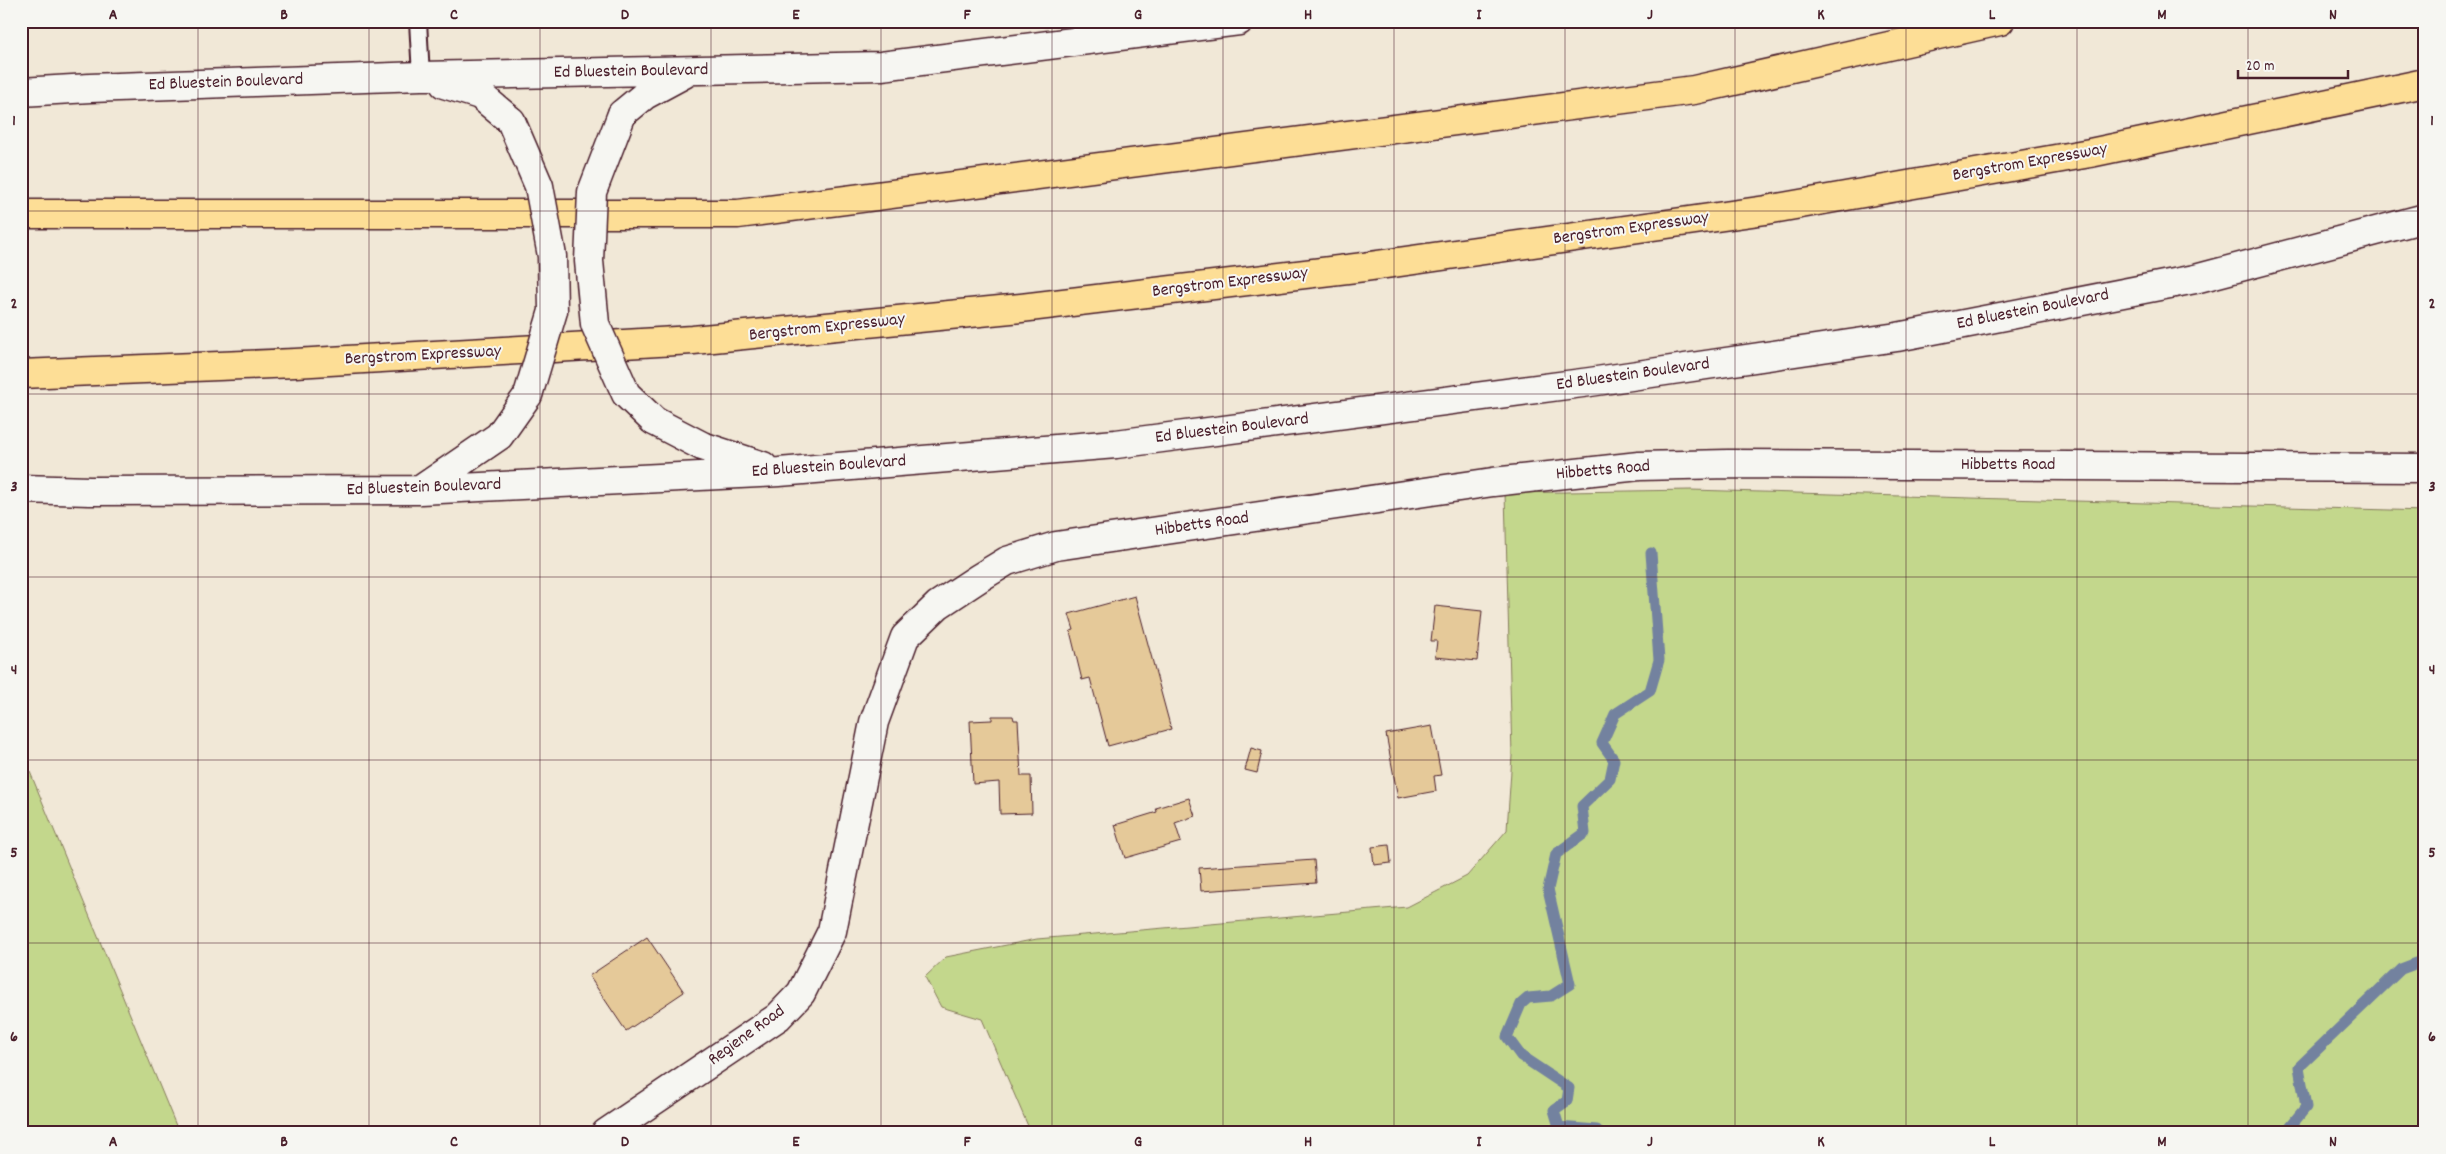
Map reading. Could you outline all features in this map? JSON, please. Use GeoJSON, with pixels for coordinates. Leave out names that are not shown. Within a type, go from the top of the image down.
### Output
{"type":"FeatureCollection","features":[{"type":"Feature","properties":{"kind":"highway"},"geometry":{"type":"LineString","coordinates":[[21,214],[738,214],[1694,90],[2000,21]]}},
{"type":"Feature","properties":{"kind":"highway","name":"Bergstrom Expressway"},"geometry":{"type":"LineString","coordinates":[[21,374],[295,364],[693,340],[1021,308],[1334,270],[1766,210],[2090,153],[2425,83]]}},
{"type":"Feature","properties":{"kind":"main road","name":"Ed Bluestein Boulevard"},"geometry":{"type":"LineString","coordinates":[[21,92],[422,76],[690,72],[881,66],[1239,21]]}},
{"type":"Feature","properties":{"kind":"main road"},"geometry":{"type":"LineString","coordinates":[[690,72],[645,95],[622,114],[592,192],[589,261],[595,324],[626,394],[654,421],[702,446],[779,472]]}},
{"type":"Feature","properties":{"kind":"main road"},"geometry":{"type":"LineString","coordinates":[[420,490],[499,436],[528,395],[553,311],[552,256],[539,186],[511,121],[480,95],[422,76]]}},
{"type":"Feature","properties":{"kind":"main road","name":"Ed Bluestein Boulevard"},"geometry":{"type":"LineString","coordinates":[[21,489],[90,491],[420,490],[779,472],[1116,444],[1590,382],[1896,337],[2195,279],[2425,218]]}},
{"type":"Feature","properties":{"kind":"main road","name":"Hibbetts Road"},"geometry":{"type":"LineString","coordinates":[[874,722],[905,636],[931,611],[1006,561],[1056,546],[1493,482],[1639,466],[1738,464],[2425,468]]}},
{"type":"Feature","properties":{"kind":"main road","name":"Regiene Road"},"geometry":{"type":"LineString","coordinates":[[606,1133],[778,1017],[801,993],[832,931],[874,722]]}},
{"type":"Feature","properties":{"kind":"lane"},"geometry":{"type":"LineString","coordinates":[[418,21],[422,76]]}},
{"type":"Feature","properties":{"kind":"green space"},"geometry":{"type":"Polygon","coordinates":[[[1691,490],[2425,511],[2425,1133],[1031,1133],[982,1019],[941,1007],[925,977],[946,957],[1037,939],[1407,907],[1467,876],[1507,830],[1512,756],[1505,493],[1691,490]]]}},
{"type":"Feature","properties":{"kind":"green space"},"geometry":{"type":"Polygon","coordinates":[[[21,767],[28,767],[179,1133],[21,1133],[21,767]]]}},
{"type":"Feature","properties":{"kind":"building"},"geometry":{"type":"Polygon","coordinates":[[[1135,596],[1171,729],[1108,746],[1090,678],[1082,680],[1070,631],[1074,630],[1069,614],[1135,596]]]}},
{"type":"Feature","properties":{"kind":"building"},"geometry":{"type":"Polygon","coordinates":[[[1435,606],[1482,611],[1477,661],[1435,657],[1437,641],[1431,641],[1435,606]]]}},
{"type":"Feature","properties":{"kind":"building"},"geometry":{"type":"Polygon","coordinates":[[[992,716],[1013,716],[1014,720],[1018,720],[1021,776],[1031,776],[1032,813],[1000,814],[999,782],[973,784],[970,721],[992,720],[992,716]]]}},
{"type":"Feature","properties":{"kind":"building"},"geometry":{"type":"Polygon","coordinates":[[[1432,726],[1441,775],[1434,776],[1436,791],[1398,798],[1386,734],[1432,726]]]}},
{"type":"Feature","properties":{"kind":"building"},"geometry":{"type":"Polygon","coordinates":[[[1251,748],[1262,751],[1257,773],[1245,770],[1251,748]]]}},
{"type":"Feature","properties":{"kind":"building"},"geometry":{"type":"Polygon","coordinates":[[[1189,798],[1195,816],[1175,823],[1181,842],[1125,858],[1115,825],[1157,812],[1156,808],[1189,798]]]}},
{"type":"Feature","properties":{"kind":"building"},"geometry":{"type":"Polygon","coordinates":[[[1389,845],[1391,863],[1374,865],[1372,847],[1389,845]]]}},
{"type":"Feature","properties":{"kind":"building"},"geometry":{"type":"Polygon","coordinates":[[[1314,860],[1316,883],[1201,891],[1199,868],[1314,860]]]}},
{"type":"Feature","properties":{"kind":"building"},"geometry":{"type":"Polygon","coordinates":[[[647,937],[684,992],[626,1031],[589,976],[647,937]]]}},
{"type":"Feature","properties":{"kind":"waterway"},"geometry":{"type":"LineString","coordinates":[[1599,1133],[1597,1130],[1559,1127],[1554,1110],[1567,1101],[1569,1088],[1521,1056],[1507,1037],[1521,1004],[1528,998],[1551,996],[1570,984],[1548,889],[1556,854],[1585,833],[1582,806],[1610,779],[1614,760],[1602,743],[1615,714],[1650,691],[1659,660],[1651,553]]}},
{"type":"Feature","properties":{"kind":"waterway"},"geometry":{"type":"LineString","coordinates":[[2285,1133],[2306,1107],[2299,1067],[2401,969],[2425,960]]}}]}
